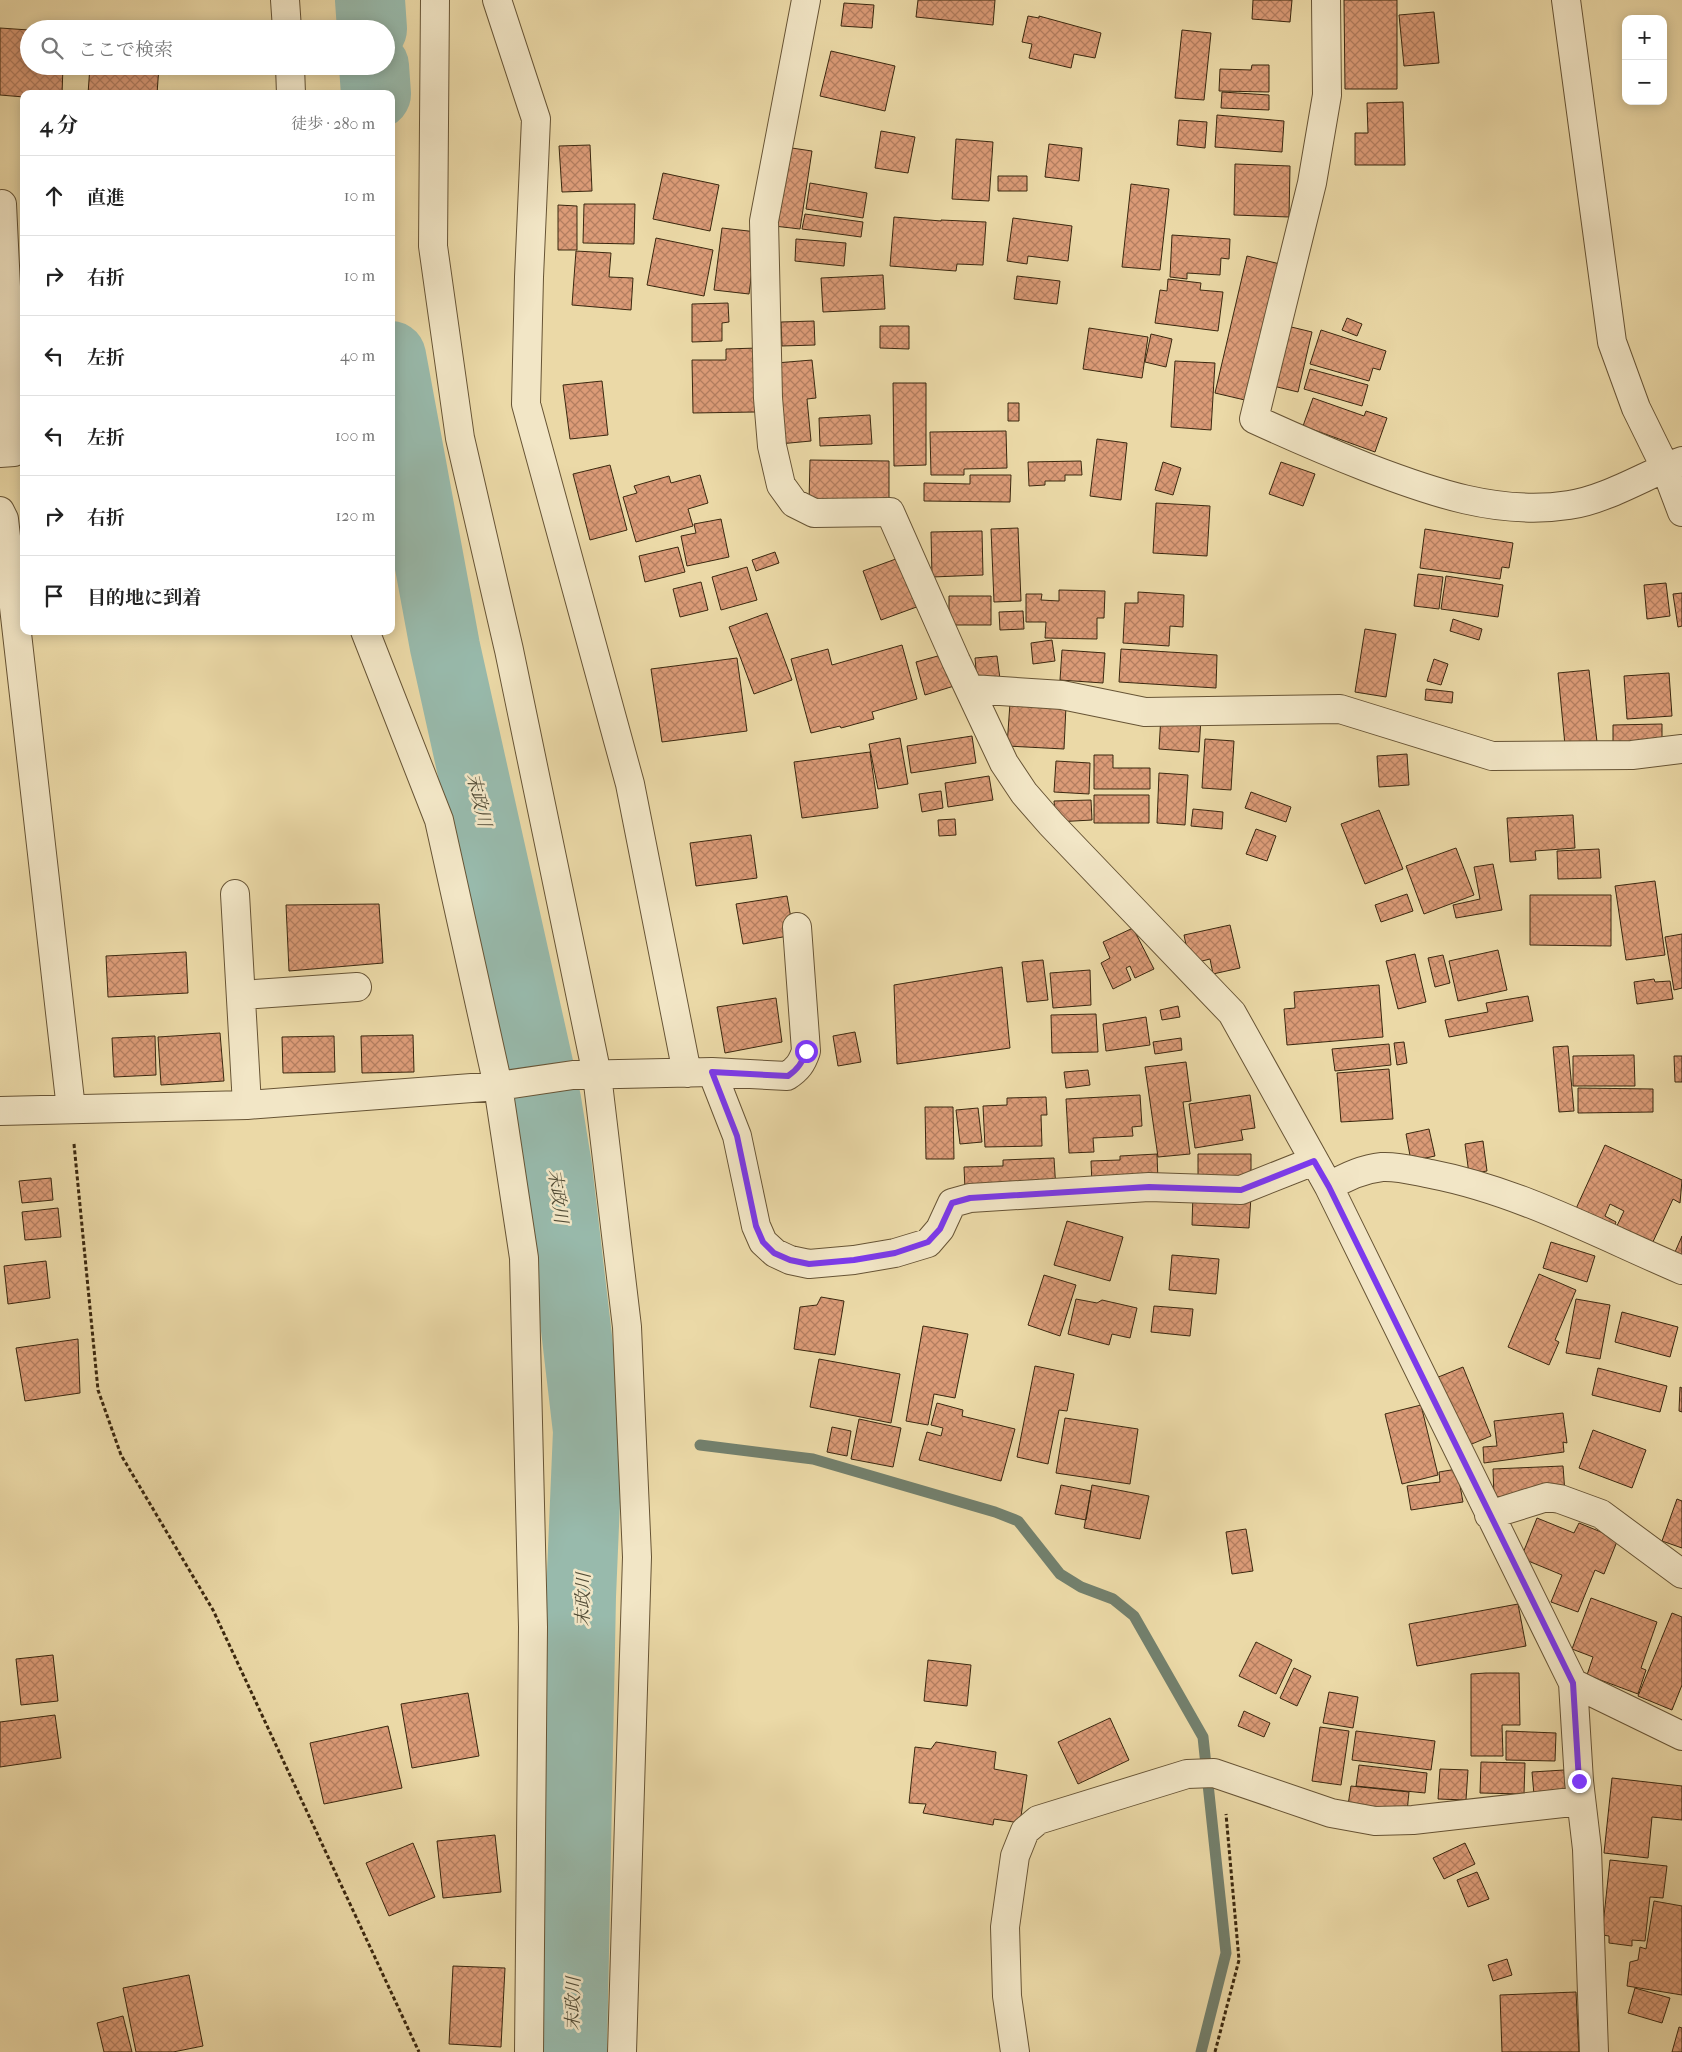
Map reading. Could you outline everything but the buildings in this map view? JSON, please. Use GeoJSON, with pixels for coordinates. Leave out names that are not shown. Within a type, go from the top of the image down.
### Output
{"type":"FeatureCollection","features":[{"type":"Feature","properties":{"kind":"street"},"geometry":{"type":"LineString","coordinates":[[285,0],[286,20]]}},
{"type":"Feature","properties":{"kind":"street"},"geometry":{"type":"LineString","coordinates":[[435,0],[433,246],[460,438],[509,650],[585,1075],[627,1327],[637,1557],[622,2052]]}},
{"type":"Feature","properties":{"kind":"street"},"geometry":{"type":"LineString","coordinates":[[496,0],[536,119],[528,277],[526,404],[630,784],[699,1073],[737,1136],[756,1226],[763,1242],[774,1253],[790,1260],[809,1264],[854,1260],[887,1254],[928,1242],[940,1229],[952,1203],[970,1198],[1149,1187],[1241,1190],[1314,1161]]}},
{"type":"Feature","properties":{"kind":"street"},"geometry":{"type":"LineString","coordinates":[[806,0],[764,221],[768,398],[774,456],[781,485],[794,503],[814,512],[890,512],[1004,763],[1024,793],[1057,831],[1232,1013],[1329,1187],[1573,1683],[1581,1801],[1587,1849],[1594,2052]]}},
{"type":"Feature","properties":{"kind":"street"},"geometry":{"type":"LineString","coordinates":[[1326,0],[1327,95],[1312,183],[1254,419],[1309,444],[1414,486],[1495,506],[1532,508],[1570,505],[1608,493],[1673,464]]}},
{"type":"Feature","properties":{"kind":"street"},"geometry":{"type":"LineString","coordinates":[[1566,0],[1612,342],[1636,408],[1673,464],[1682,512]]}},
{"type":"Feature","properties":{"kind":"street"},"geometry":{"type":"LineString","coordinates":[[291,75],[292,90]]}},
{"type":"Feature","properties":{"kind":"street"},"geometry":{"type":"LineString","coordinates":[[0,453],[14,452],[9,204]]}},
{"type":"Feature","properties":{"kind":"street"},"geometry":{"type":"LineString","coordinates":[[0,511],[4,519],[71,1109]]}},
{"type":"Feature","properties":{"kind":"street"},"geometry":{"type":"LineString","coordinates":[[366,635],[439,820],[505,1085],[524,1258],[533,1627],[529,2052]]}},
{"type":"Feature","properties":{"kind":"street"},"geometry":{"type":"LineString","coordinates":[[970,689],[1062,695],[1145,712],[1340,710],[1492,756],[1632,755],[1682,749]]}},
{"type":"Feature","properties":{"kind":"street"},"geometry":{"type":"LineString","coordinates":[[234,894],[248,1105]]}},
{"type":"Feature","properties":{"kind":"street"},"geometry":{"type":"LineString","coordinates":[[0,1111],[248,1105],[505,1085],[585,1075],[699,1073],[788,1076],[797,1070],[806,1051],[798,927]]}},
{"type":"Feature","properties":{"kind":"street"},"geometry":{"type":"LineString","coordinates":[[241,996],[357,987]]}},
{"type":"Feature","properties":{"kind":"street"},"geometry":{"type":"LineString","coordinates":[[1329,1187],[1354,1174],[1382,1167],[1396,1167],[1451,1178],[1522,1200],[1682,1270]]}},
{"type":"Feature","properties":{"kind":"street"},"geometry":{"type":"LineString","coordinates":[[1489,1515],[1547,1497],[1560,1499],[1601,1514],[1682,1574]]}},
{"type":"Feature","properties":{"kind":"street"},"geometry":{"type":"LineString","coordinates":[[1573,1683],[1682,1736]]}},
{"type":"Feature","properties":{"kind":"street"},"geometry":{"type":"LineString","coordinates":[[1015,2052],[1006,1996],[1004,1927],[1014,1856],[1024,1831],[1038,1820],[1187,1774],[1211,1774],[1330,1813],[1375,1821],[1412,1820],[1581,1801]]}},
{"type":"Feature","properties":{"kind":"path"},"geometry":{"type":"LineString","coordinates":[[71,1109],[98,1390],[121,1456],[213,1610],[419,2052]]}},
{"type":"Feature","properties":{"kind":"path"},"geometry":{"type":"LineString","coordinates":[[1211,1774],[1224,1786],[1239,1960],[1216,2052]]}},
{"type":"Feature","properties":{"kind":"waterway","name":"末政川"},"geometry":{"type":"LineString","coordinates":[[370,0],[371,20]]}},
{"type":"Feature","properties":{"kind":"waterway","name":"末政川"},"geometry":{"type":"LineString","coordinates":[[375,75],[376,90]]}},
{"type":"Feature","properties":{"kind":"waterway","name":"末政川"},"geometry":{"type":"LineString","coordinates":[[395,378],[445,647],[546,1100],[557,1167],[588,1431],[581,1596],[572,2052]]}},
{"type":"Feature","properties":{"kind":"waterway"},"geometry":{"type":"LineString","coordinates":[[700,1445],[813,1459],[995,1512],[1018,1521],[1060,1574],[1081,1587],[1113,1599],[1134,1616],[1203,1737],[1226,1953],[1201,2052]]}},
{"type":"Feature","properties":{"kind":"route"},"geometry":{"type":"LineString","coordinates":[[806,1051],[797,1070],[788,1076],[712,1072],[737,1136],[754,1209],[756,1226],[763,1242],[774,1253],[790,1260],[809,1264],[854,1260],[895,1253],[928,1242],[940,1229],[952,1203],[970,1198],[1149,1187],[1241,1190],[1314,1161],[1329,1187],[1573,1683],[1579,1781]]}}]}
